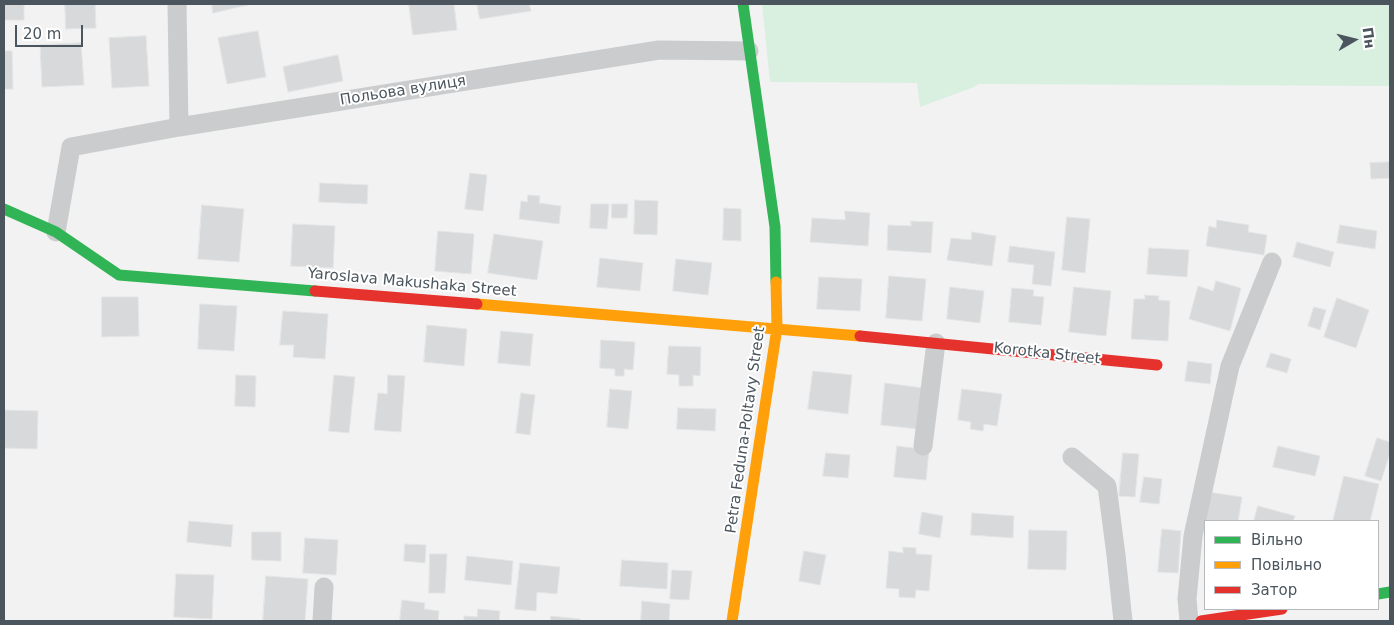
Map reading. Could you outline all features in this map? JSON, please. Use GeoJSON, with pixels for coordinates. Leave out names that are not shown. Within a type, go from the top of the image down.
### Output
{"type":"FeatureCollection","features":[{"type":"Feature","properties":{"kind":"street"},"geometry":{"type":"LineString","coordinates":[[177,4],[179,127]]}},
{"type":"Feature","properties":{"kind":"street","name":"Petra Feduna-Poltavy Street"},"geometry":{"type":"LineString","coordinates":[[732,621],[777,328],[775,227],[743,4]]}},
{"type":"Feature","properties":{"kind":"street","name":"Польова вулиця"},"geometry":{"type":"LineString","coordinates":[[56,232],[70,147],[179,127],[659,50],[749,51]]}},
{"type":"Feature","properties":{"kind":"street","name":"Yaroslava Makushaka Street"},"geometry":{"type":"LineString","coordinates":[[4,209],[56,232],[119,275],[777,328]]}},
{"type":"Feature","properties":{"kind":"street"},"geometry":{"type":"LineString","coordinates":[[1189,621],[1187,599],[1193,536],[1230,366],[1272,262]]}},
{"type":"Feature","properties":{"kind":"street","name":"Korotka Street"},"geometry":{"type":"LineString","coordinates":[[777,328],[1157,365]]}},
{"type":"Feature","properties":{"kind":"street"},"geometry":{"type":"LineString","coordinates":[[923,446],[936,344]]}},
{"type":"Feature","properties":{"kind":"street"},"geometry":{"type":"LineString","coordinates":[[1072,457],[1107,486],[1123,621]]}},
{"type":"Feature","properties":{"kind":"street"},"geometry":{"type":"LineString","coordinates":[[322,621],[324,587]]}},
{"type":"Feature","properties":{"kind":"street"},"geometry":{"type":"LineString","coordinates":[[1201,621],[1275,610]]}},
{"type":"Feature","properties":{"kind":"green space"},"geometry":{"type":"Polygon","coordinates":[[[762,4],[1390,4],[1390,86],[979,84],[920,107],[917,83],[770,82],[762,4]]]}},
{"type":"Feature","properties":{"kind":"building"},"geometry":{"type":"Polygon","coordinates":[[[4,4],[24,4],[24,20],[4,20],[4,4]]]}},
{"type":"Feature","properties":{"kind":"building"},"geometry":{"type":"Polygon","coordinates":[[[65,4],[95,4],[96,28],[66,29],[65,4]]]}},
{"type":"Feature","properties":{"kind":"building"},"geometry":{"type":"Polygon","coordinates":[[[212,4],[248,4],[248,5],[213,13],[212,4]]]}},
{"type":"Feature","properties":{"kind":"building"},"geometry":{"type":"Polygon","coordinates":[[[409,4],[454,4],[457,30],[413,35],[409,4]]]}},
{"type":"Feature","properties":{"kind":"building"},"geometry":{"type":"Polygon","coordinates":[[[477,4],[529,4],[531,11],[480,19],[477,4]]]}},
{"type":"Feature","properties":{"kind":"building"},"geometry":{"type":"Polygon","coordinates":[[[258,31],[266,77],[227,84],[218,38],[258,31]]]}},
{"type":"Feature","properties":{"kind":"building"},"geometry":{"type":"Polygon","coordinates":[[[146,36],[149,86],[112,88],[109,38],[146,36]]]}},
{"type":"Feature","properties":{"kind":"building"},"geometry":{"type":"Polygon","coordinates":[[[81,43],[84,85],[42,87],[40,45],[81,43]]]}},
{"type":"Feature","properties":{"kind":"building"},"geometry":{"type":"Polygon","coordinates":[[[4,51],[12,51],[13,89],[4,89],[4,51]]]}},
{"type":"Feature","properties":{"kind":"building"},"geometry":{"type":"Polygon","coordinates":[[[338,55],[343,81],[288,92],[283,67],[338,55]]]}},
{"type":"Feature","properties":{"kind":"building"},"geometry":{"type":"Polygon","coordinates":[[[1390,162],[1390,178],[1371,179],[1370,163],[1390,162]]]}},
{"type":"Feature","properties":{"kind":"building"},"geometry":{"type":"Polygon","coordinates":[[[470,173],[487,175],[483,211],[465,209],[470,173]]]}},
{"type":"Feature","properties":{"kind":"building"},"geometry":{"type":"Polygon","coordinates":[[[320,183],[368,185],[367,204],[319,202],[320,183]]]}},
{"type":"Feature","properties":{"kind":"building"},"geometry":{"type":"Polygon","coordinates":[[[528,195],[540,196],[539,203],[561,206],[559,224],[519,219],[521,201],[527,202],[528,195]]]}},
{"type":"Feature","properties":{"kind":"building"},"geometry":{"type":"Polygon","coordinates":[[[635,200],[658,201],[657,235],[634,234],[635,200]]]}},
{"type":"Feature","properties":{"kind":"building"},"geometry":{"type":"Polygon","coordinates":[[[591,204],[609,204],[607,229],[590,228],[591,204]]]}},
{"type":"Feature","properties":{"kind":"building"},"geometry":{"type":"Polygon","coordinates":[[[612,204],[628,204],[627,218],[612,218],[612,204]]]}},
{"type":"Feature","properties":{"kind":"building"},"geometry":{"type":"Polygon","coordinates":[[[202,205],[244,209],[239,262],[198,259],[202,205]]]}},
{"type":"Feature","properties":{"kind":"building"},"geometry":{"type":"Polygon","coordinates":[[[724,208],[741,209],[741,241],[723,240],[724,208]]]}},
{"type":"Feature","properties":{"kind":"building"},"geometry":{"type":"Polygon","coordinates":[[[845,211],[870,213],[868,246],[810,242],[812,218],[845,220],[845,211]]]}},
{"type":"Feature","properties":{"kind":"building"},"geometry":{"type":"Polygon","coordinates":[[[1067,217],[1090,219],[1085,273],[1062,270],[1067,217]]]}},
{"type":"Feature","properties":{"kind":"building"},"geometry":{"type":"Polygon","coordinates":[[[1217,220],[1249,225],[1248,232],[1267,235],[1264,255],[1206,246],[1209,226],[1216,228],[1217,220]]]}},
{"type":"Feature","properties":{"kind":"building"},"geometry":{"type":"Polygon","coordinates":[[[911,221],[933,222],[931,253],[887,250],[888,225],[911,226],[911,221]]]}},
{"type":"Feature","properties":{"kind":"building"},"geometry":{"type":"Polygon","coordinates":[[[293,224],[335,226],[333,268],[291,266],[293,224]]]}},
{"type":"Feature","properties":{"kind":"building"},"geometry":{"type":"Polygon","coordinates":[[[1340,225],[1377,231],[1375,249],[1337,243],[1340,225]]]}},
{"type":"Feature","properties":{"kind":"building"},"geometry":{"type":"Polygon","coordinates":[[[438,231],[474,234],[471,274],[435,271],[438,231]]]}},
{"type":"Feature","properties":{"kind":"building"},"geometry":{"type":"Polygon","coordinates":[[[972,232],[996,236],[992,266],[947,260],[951,238],[971,240],[972,232]]]}},
{"type":"Feature","properties":{"kind":"building"},"geometry":{"type":"Polygon","coordinates":[[[494,234],[543,241],[537,280],[488,273],[494,234]]]}},
{"type":"Feature","properties":{"kind":"building"},"geometry":{"type":"Polygon","coordinates":[[[1297,242],[1334,252],[1330,267],[1293,257],[1297,242]]]}},
{"type":"Feature","properties":{"kind":"building"},"geometry":{"type":"Polygon","coordinates":[[[1010,246],[1055,252],[1051,286],[1032,284],[1034,265],[1008,262],[1010,246]]]}},
{"type":"Feature","properties":{"kind":"building"},"geometry":{"type":"Polygon","coordinates":[[[1149,248],[1189,250],[1187,277],[1147,274],[1149,248]]]}},
{"type":"Feature","properties":{"kind":"building"},"geometry":{"type":"Polygon","coordinates":[[[600,258],[643,263],[640,291],[597,287],[600,258]]]}},
{"type":"Feature","properties":{"kind":"building"},"geometry":{"type":"Polygon","coordinates":[[[676,259],[712,263],[708,295],[673,291],[676,259]]]}},
{"type":"Feature","properties":{"kind":"building"},"geometry":{"type":"Polygon","coordinates":[[[889,276],[926,279],[922,321],[886,318],[889,276]]]}},
{"type":"Feature","properties":{"kind":"building"},"geometry":{"type":"Polygon","coordinates":[[[819,277],[862,279],[860,311],[817,309],[819,277]]]}},
{"type":"Feature","properties":{"kind":"building"},"geometry":{"type":"Polygon","coordinates":[[[1216,281],[1241,288],[1230,331],[1189,319],[1198,286],[1213,291],[1216,281]]]}},
{"type":"Feature","properties":{"kind":"building"},"geometry":{"type":"Polygon","coordinates":[[[950,287],[984,291],[980,323],[947,319],[950,287]]]}},
{"type":"Feature","properties":{"kind":"building"},"geometry":{"type":"Polygon","coordinates":[[[1074,287],[1111,291],[1106,336],[1069,332],[1074,287]]]}},
{"type":"Feature","properties":{"kind":"building"},"geometry":{"type":"Polygon","coordinates":[[[1012,288],[1034,290],[1033,296],[1044,297],[1041,325],[1009,322],[1012,288]]]}},
{"type":"Feature","properties":{"kind":"building"},"geometry":{"type":"Polygon","coordinates":[[[1145,295],[1159,296],[1158,300],[1170,301],[1168,341],[1131,339],[1134,299],[1145,299],[1145,295]]]}},
{"type":"Feature","properties":{"kind":"building"},"geometry":{"type":"Polygon","coordinates":[[[102,297],[138,297],[139,336],[102,337],[102,297]]]}},
{"type":"Feature","properties":{"kind":"building"},"geometry":{"type":"Polygon","coordinates":[[[1337,298],[1369,310],[1356,348],[1324,337],[1337,298]]]}},
{"type":"Feature","properties":{"kind":"building"},"geometry":{"type":"Polygon","coordinates":[[[200,304],[237,306],[234,351],[198,349],[200,304]]]}},
{"type":"Feature","properties":{"kind":"building"},"geometry":{"type":"Polygon","coordinates":[[[1314,307],[1326,310],[1320,330],[1308,326],[1314,307]]]}},
{"type":"Feature","properties":{"kind":"building"},"geometry":{"type":"Polygon","coordinates":[[[283,311],[328,314],[325,359],[293,357],[294,345],[280,345],[283,311]]]}},
{"type":"Feature","properties":{"kind":"building"},"geometry":{"type":"Polygon","coordinates":[[[427,325],[467,329],[464,366],[424,362],[427,325]]]}},
{"type":"Feature","properties":{"kind":"building"},"geometry":{"type":"Polygon","coordinates":[[[501,331],[533,334],[530,366],[498,363],[501,331]]]}},
{"type":"Feature","properties":{"kind":"building"},"geometry":{"type":"Polygon","coordinates":[[[601,340],[635,342],[633,370],[624,369],[624,376],[615,376],[615,369],[600,368],[601,340]]]}},
{"type":"Feature","properties":{"kind":"building"},"geometry":{"type":"Polygon","coordinates":[[[669,346],[701,347],[700,376],[693,375],[693,386],[679,386],[679,375],[667,374],[669,346]]]}},
{"type":"Feature","properties":{"kind":"building"},"geometry":{"type":"Polygon","coordinates":[[[1271,353],[1291,359],[1287,373],[1266,367],[1271,353]]]}},
{"type":"Feature","properties":{"kind":"building"},"geometry":{"type":"Polygon","coordinates":[[[1188,361],[1212,364],[1210,384],[1185,381],[1188,361]]]}},
{"type":"Feature","properties":{"kind":"building"},"geometry":{"type":"Polygon","coordinates":[[[813,371],[852,375],[848,414],[808,409],[813,371]]]}},
{"type":"Feature","properties":{"kind":"building"},"geometry":{"type":"Polygon","coordinates":[[[236,375],[256,376],[255,407],[235,406],[236,375]]]}},
{"type":"Feature","properties":{"kind":"building"},"geometry":{"type":"Polygon","coordinates":[[[334,375],[355,377],[349,433],[329,431],[334,375]]]}},
{"type":"Feature","properties":{"kind":"building"},"geometry":{"type":"Polygon","coordinates":[[[388,375],[405,376],[401,432],[374,430],[378,393],[387,394],[388,375]]]}},
{"type":"Feature","properties":{"kind":"building"},"geometry":{"type":"Polygon","coordinates":[[[885,383],[923,388],[918,429],[881,425],[885,383]]]}},
{"type":"Feature","properties":{"kind":"building"},"geometry":{"type":"Polygon","coordinates":[[[610,389],[632,391],[628,429],[607,427],[610,389]]]}},
{"type":"Feature","properties":{"kind":"building"},"geometry":{"type":"Polygon","coordinates":[[[962,389],[1002,394],[997,426],[984,424],[983,431],[970,429],[971,422],[958,420],[962,389]]]}},
{"type":"Feature","properties":{"kind":"building"},"geometry":{"type":"Polygon","coordinates":[[[521,393],[535,395],[530,435],[516,433],[521,393]]]}},
{"type":"Feature","properties":{"kind":"building"},"geometry":{"type":"Polygon","coordinates":[[[678,408],[716,409],[715,431],[677,429],[678,408]]]}},
{"type":"Feature","properties":{"kind":"building"},"geometry":{"type":"Polygon","coordinates":[[[4,410],[38,411],[37,449],[4,448],[4,410]]]}},
{"type":"Feature","properties":{"kind":"building"},"geometry":{"type":"Polygon","coordinates":[[[1377,438],[1390,442],[1390,453],[1381,481],[1365,476],[1377,438]]]}},
{"type":"Feature","properties":{"kind":"building"},"geometry":{"type":"Polygon","coordinates":[[[897,446],[929,450],[926,480],[894,477],[897,446]]]}},
{"type":"Feature","properties":{"kind":"building"},"geometry":{"type":"Polygon","coordinates":[[[1278,446],[1320,456],[1315,476],[1273,467],[1278,446]]]}},
{"type":"Feature","properties":{"kind":"building"},"geometry":{"type":"Polygon","coordinates":[[[826,453],[850,455],[848,478],[823,476],[826,453]]]}},
{"type":"Feature","properties":{"kind":"building"},"geometry":{"type":"Polygon","coordinates":[[[1123,453],[1139,454],[1135,497],[1119,496],[1123,453]]]}},
{"type":"Feature","properties":{"kind":"building"},"geometry":{"type":"Polygon","coordinates":[[[1344,476],[1379,484],[1370,520],[1333,520],[1344,476]]]}},
{"type":"Feature","properties":{"kind":"building"},"geometry":{"type":"Polygon","coordinates":[[[1144,477],[1162,479],[1159,504],[1140,502],[1144,477]]]}},
{"type":"Feature","properties":{"kind":"building"},"geometry":{"type":"Polygon","coordinates":[[[1208,492],[1242,497],[1238,520],[1205,520],[1208,492]]]}},
{"type":"Feature","properties":{"kind":"building"},"geometry":{"type":"Polygon","coordinates":[[[1258,506],[1295,516],[1293,520],[1254,520],[1258,506]]]}},
{"type":"Feature","properties":{"kind":"building"},"geometry":{"type":"Polygon","coordinates":[[[922,512],[943,516],[940,538],[919,534],[922,512]]]}},
{"type":"Feature","properties":{"kind":"building"},"geometry":{"type":"Polygon","coordinates":[[[972,513],[1014,516],[1013,538],[971,535],[972,513]]]}},
{"type":"Feature","properties":{"kind":"building"},"geometry":{"type":"Polygon","coordinates":[[[189,521],[233,525],[231,547],[187,542],[189,521]]]}},
{"type":"Feature","properties":{"kind":"building"},"geometry":{"type":"Polygon","coordinates":[[[1162,529],[1181,531],[1178,573],[1158,572],[1162,529]]]}},
{"type":"Feature","properties":{"kind":"building"},"geometry":{"type":"Polygon","coordinates":[[[1029,530],[1067,531],[1066,570],[1028,569],[1029,530]]]}},
{"type":"Feature","properties":{"kind":"building"},"geometry":{"type":"Polygon","coordinates":[[[252,532],[281,532],[281,561],[252,560],[252,532]]]}},
{"type":"Feature","properties":{"kind":"building"},"geometry":{"type":"Polygon","coordinates":[[[305,538],[338,540],[336,575],[303,573],[305,538]]]}},
{"type":"Feature","properties":{"kind":"building"},"geometry":{"type":"Polygon","coordinates":[[[405,544],[426,545],[425,563],[404,561],[405,544]]]}},
{"type":"Feature","properties":{"kind":"building"},"geometry":{"type":"Polygon","coordinates":[[[903,547],[916,548],[916,554],[932,555],[929,591],[916,590],[915,598],[899,597],[899,589],[886,588],[889,551],[903,553],[903,547]]]}},
{"type":"Feature","properties":{"kind":"building"},"geometry":{"type":"Polygon","coordinates":[[[804,551],[826,555],[820,585],[799,581],[804,551]]]}},
{"type":"Feature","properties":{"kind":"building"},"geometry":{"type":"Polygon","coordinates":[[[430,554],[447,554],[445,593],[429,593],[430,554]]]}},
{"type":"Feature","properties":{"kind":"building"},"geometry":{"type":"Polygon","coordinates":[[[467,556],[513,561],[511,585],[465,580],[467,556]]]}},
{"type":"Feature","properties":{"kind":"building"},"geometry":{"type":"Polygon","coordinates":[[[622,560],[668,563],[667,589],[620,586],[622,560]]]}},
{"type":"Feature","properties":{"kind":"building"},"geometry":{"type":"Polygon","coordinates":[[[520,563],[560,567],[557,594],[537,592],[536,611],[515,609],[520,563]]]}},
{"type":"Feature","properties":{"kind":"building"},"geometry":{"type":"Polygon","coordinates":[[[672,570],[692,571],[689,600],[670,599],[672,570]]]}},
{"type":"Feature","properties":{"kind":"building"},"geometry":{"type":"Polygon","coordinates":[[[176,574],[214,575],[212,619],[174,617],[176,574]]]}},
{"type":"Feature","properties":{"kind":"building"},"geometry":{"type":"Polygon","coordinates":[[[266,576],[308,579],[305,621],[263,621],[266,576]]]}},
{"type":"Feature","properties":{"kind":"building"},"geometry":{"type":"Polygon","coordinates":[[[402,600],[425,603],[424,609],[439,611],[438,621],[400,621],[402,600]]]}},
{"type":"Feature","properties":{"kind":"building"},"geometry":{"type":"Polygon","coordinates":[[[642,601],[670,604],[669,621],[641,621],[642,601]]]}},
{"type":"Feature","properties":{"kind":"building"},"geometry":{"type":"Polygon","coordinates":[[[478,609],[500,611],[499,621],[464,621],[464,616],[477,617],[478,609]]]}},
{"type":"Feature","properties":{"kind":"building"},"geometry":{"type":"Polygon","coordinates":[[[551,616],[580,619],[580,621],[551,621],[551,616]]]}},
{"type":"Feature","properties":{"kind":"traffic: fast"},"geometry":{"type":"LineString","coordinates":[[743,4],[775,227],[776,282]]}},
{"type":"Feature","properties":{"kind":"traffic: fast"},"geometry":{"type":"LineString","coordinates":[[4,209],[56,232],[119,275],[315,291]]}},
{"type":"Feature","properties":{"kind":"traffic: fast"},"geometry":{"type":"LineString","coordinates":[[1379,594],[1390,592]]}},
{"type":"Feature","properties":{"kind":"traffic: slow"},"geometry":{"type":"LineString","coordinates":[[732,621],[777,328],[776,282]]}},
{"type":"Feature","properties":{"kind":"traffic: slow"},"geometry":{"type":"LineString","coordinates":[[477,304],[860,336]]}},
{"type":"Feature","properties":{"kind":"traffic: jam"},"geometry":{"type":"LineString","coordinates":[[315,291],[477,304]]}},
{"type":"Feature","properties":{"kind":"traffic: jam"},"geometry":{"type":"LineString","coordinates":[[860,336],[1157,365]]}},
{"type":"Feature","properties":{"kind":"traffic: jam"},"geometry":{"type":"LineString","coordinates":[[1201,621],[1275,610]]}}]}
